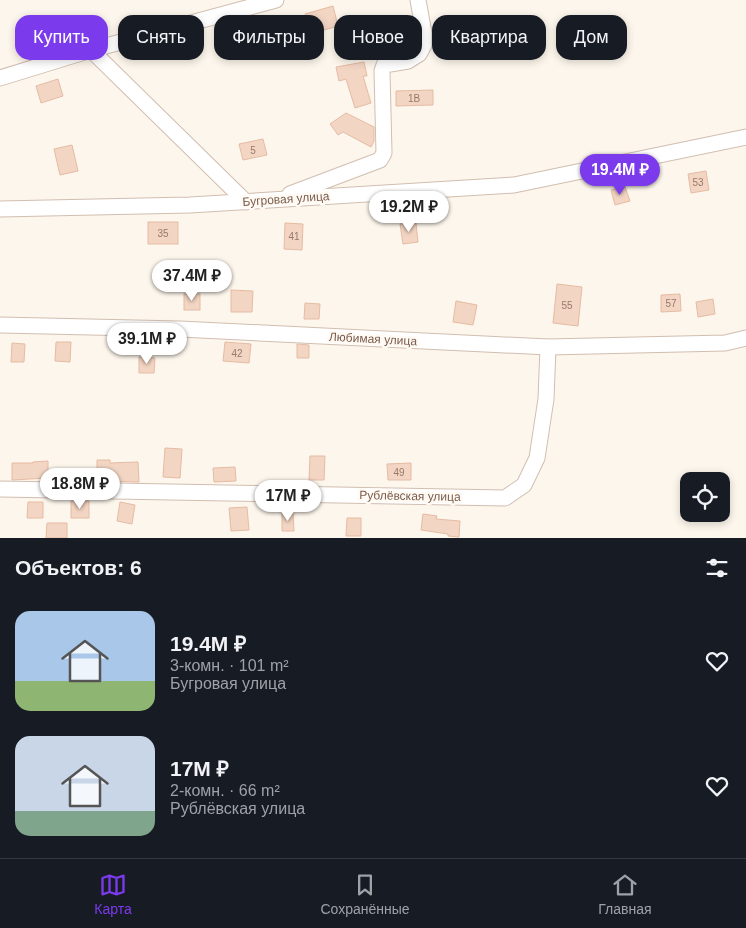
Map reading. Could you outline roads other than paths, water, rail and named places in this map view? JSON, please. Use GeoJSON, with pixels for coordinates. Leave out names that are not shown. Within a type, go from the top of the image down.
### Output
{"type":"FeatureCollection","features":[{"type":"Feature","properties":{"kind":"street"},"geometry":{"type":"LineString","coordinates":[[108,45],[276,0]]}},
{"type":"Feature","properties":{"kind":"street"},"geometry":{"type":"LineString","coordinates":[[272,200],[380,160],[384,153],[382,71],[384,65],[408,61],[419,54],[424,45],[424,32],[418,0]]}},
{"type":"Feature","properties":{"kind":"street"},"geometry":{"type":"LineString","coordinates":[[0,78],[58,60]]}},
{"type":"Feature","properties":{"kind":"street"},"geometry":{"type":"LineString","coordinates":[[101,60],[246,202]]}},
{"type":"Feature","properties":{"kind":"street","name":"Бугровая улица"},"geometry":{"type":"LineString","coordinates":[[0,209],[190,205],[514,185],[746,137]]}},
{"type":"Feature","properties":{"kind":"street","name":"Любимая улица"},"geometry":{"type":"LineString","coordinates":[[0,325],[180,329],[548,347],[726,343],[746,338]]}},
{"type":"Feature","properties":{"kind":"street","name":"Рублёвская улица"},"geometry":{"type":"LineString","coordinates":[[0,490],[506,498],[524,485],[537,458],[546,399],[548,347]]}}]}
